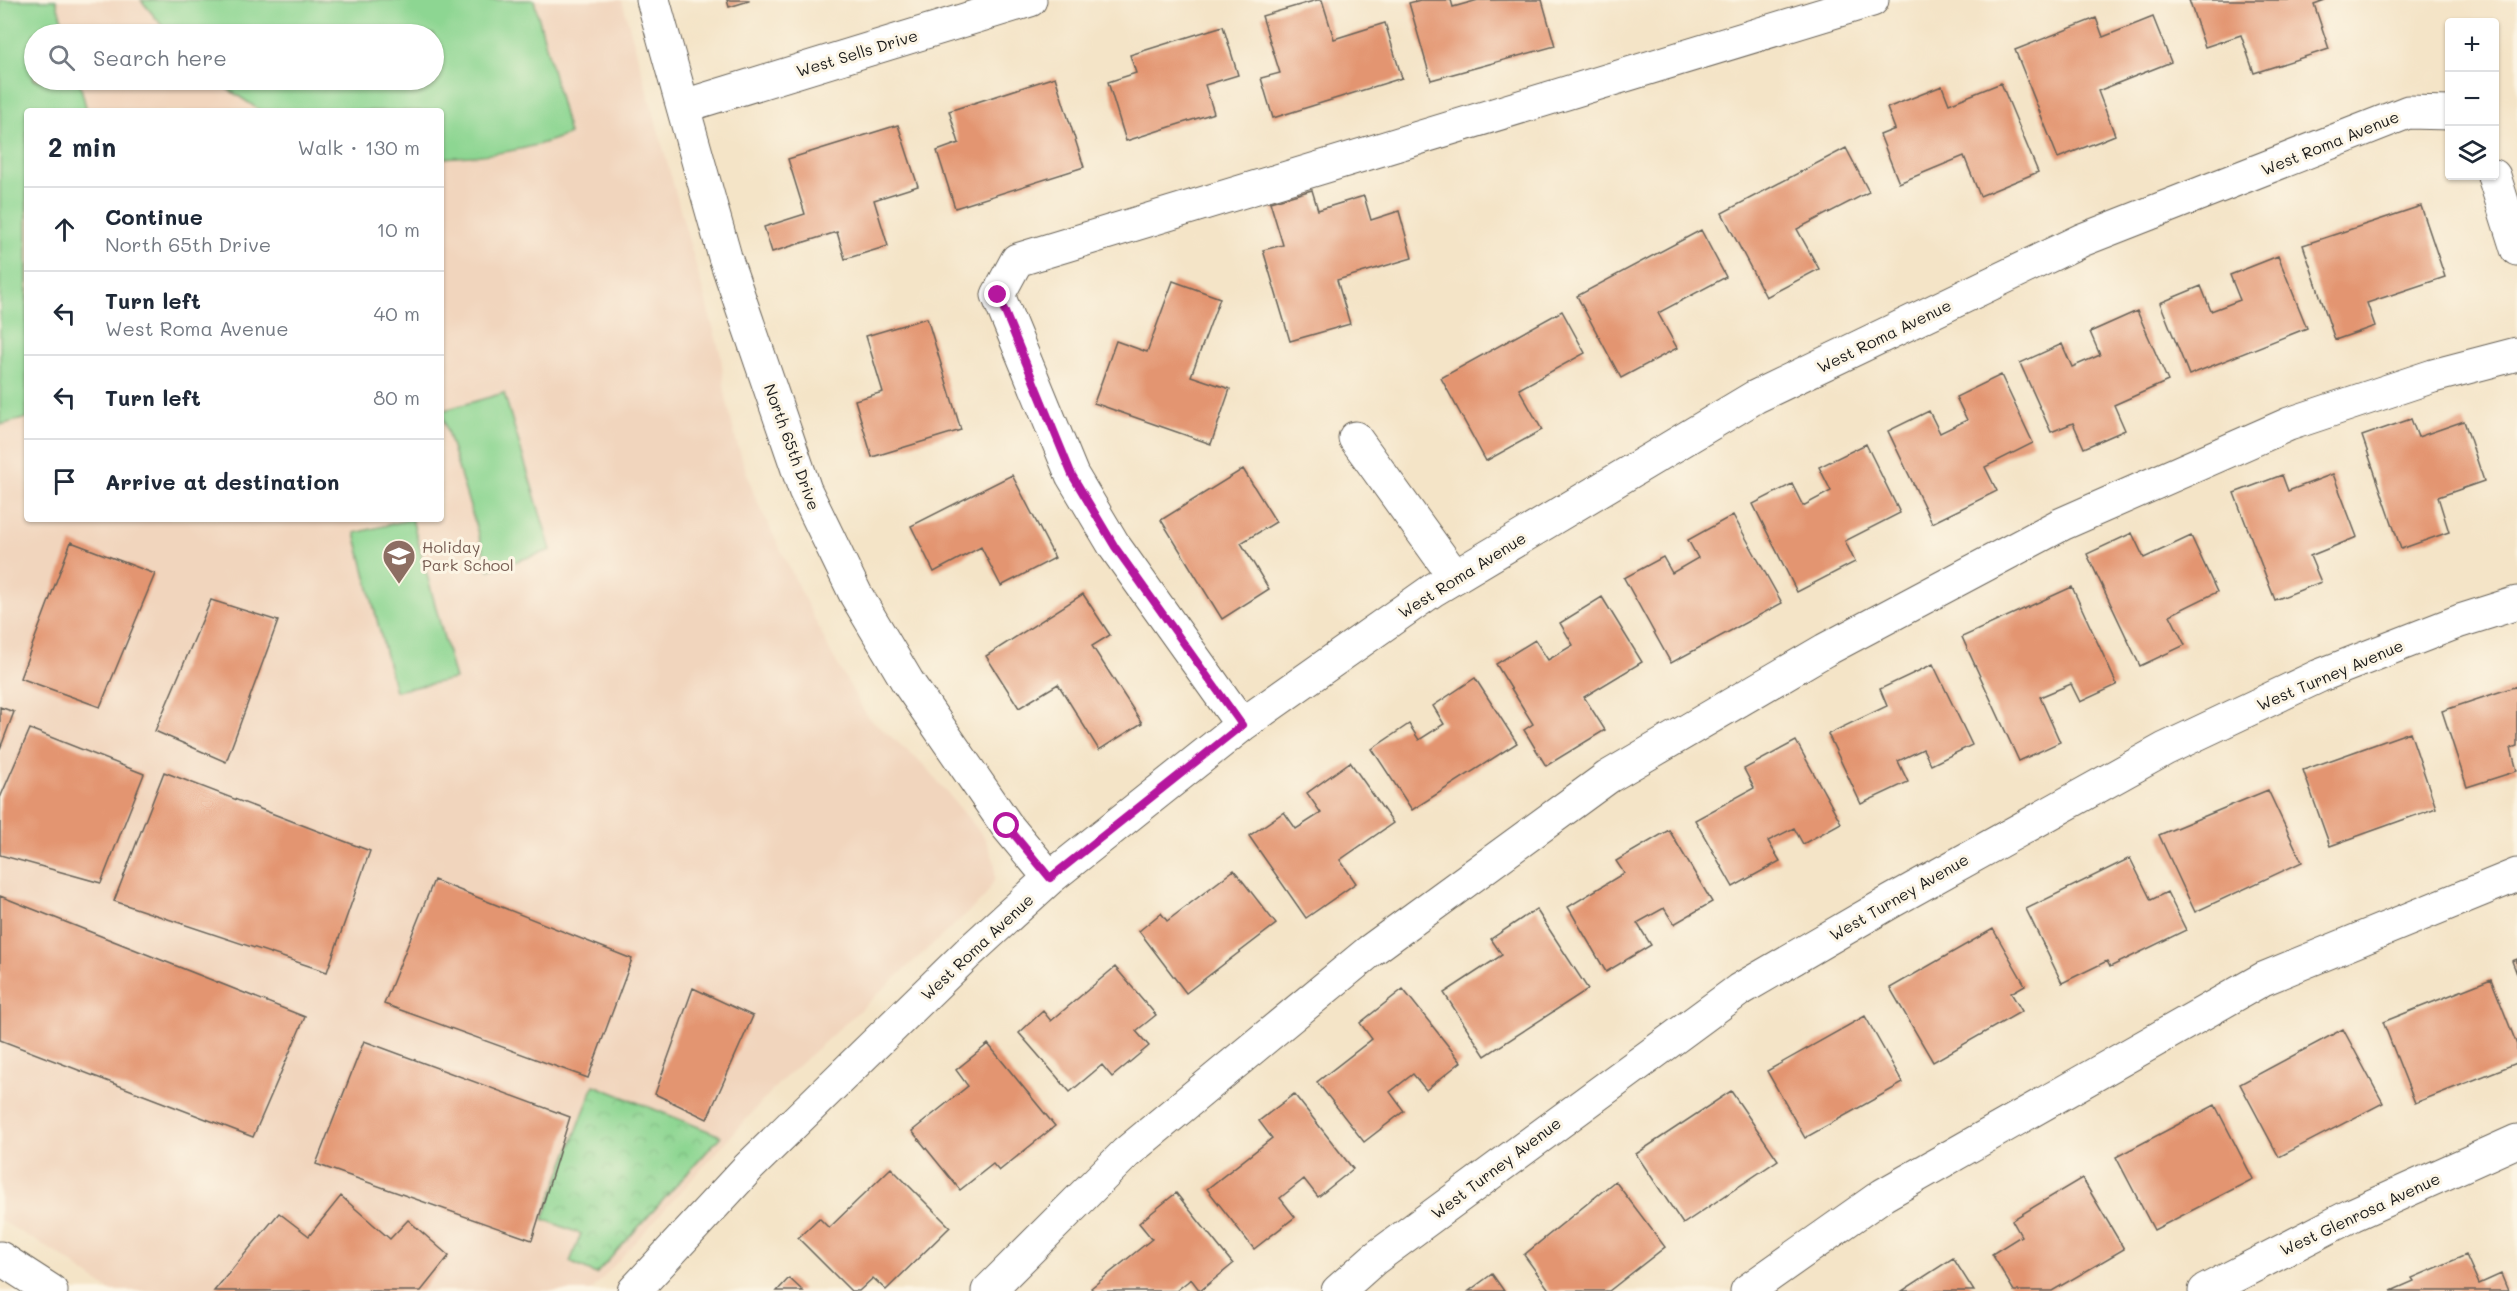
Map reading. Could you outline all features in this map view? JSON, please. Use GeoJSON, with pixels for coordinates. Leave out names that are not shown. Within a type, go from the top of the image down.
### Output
{"type":"FeatureCollection","features":[{"type":"Feature","properties":{"kind":"street","name":"North 65th Drive"},"geometry":{"type":"LineString","coordinates":[[653,0],[725,257],[805,490],[856,595],[907,681],[1007,826],[1050,878]]}},
{"type":"Feature","properties":{"kind":"street","name":"West Sells Drive"},"geometry":{"type":"LineString","coordinates":[[684,106],[1030,0]]}},
{"type":"Feature","properties":{"kind":"street"},"geometry":{"type":"LineString","coordinates":[[1242,725],[1115,547],[1072,475],[998,295],[1017,260],[1872,0]]}},
{"type":"Feature","properties":{"kind":"street","name":"West Roma Avenue"},"geometry":{"type":"LineString","coordinates":[[634,1291],[749,1167],[968,953],[1050,878],[1242,725],[1455,577],[1755,397],[2082,240],[2408,112],[2445,113]]}},
{"type":"Feature","properties":{"kind":"street"},"geometry":{"type":"LineString","coordinates":[[2495,180],[2517,249]]}},
{"type":"Feature","properties":{"kind":"street"},"geometry":{"type":"LineString","coordinates":[[988,1291],[1126,1153],[1360,958],[1608,777],[1825,650],[2062,525],[2289,424],[2433,376],[2517,354]]}},
{"type":"Feature","properties":{"kind":"street"},"geometry":{"type":"LineString","coordinates":[[1355,438],[1455,577]]}},
{"type":"Feature","properties":{"kind":"street","name":"West Turney Avenue"},"geometry":{"type":"LineString","coordinates":[[1338,1291],[1374,1259],[1585,1101],[1759,978],[1892,900],[2165,750],[2319,676],[2460,621],[2517,603]]}},
{"type":"Feature","properties":{"kind":"street"},"geometry":{"type":"LineString","coordinates":[[1747,1291],[1883,1195],[2263,979],[2517,875]]}},
{"type":"Feature","properties":{"kind":"street","name":"West Glenrosa Avenue"},"geometry":{"type":"LineString","coordinates":[[2205,1291],[2352,1215],[2517,1141]]}},
{"type":"Feature","properties":{"kind":"street"},"geometry":{"type":"LineString","coordinates":[[0,1258],[51,1291]]}},
{"type":"Feature","properties":{"kind":"shaded area","name":"Holiday Park School"},"geometry":{"type":"Polygon","coordinates":[[[0,0],[622,0],[721,356],[725,393],[736,441],[755,497],[830,651],[867,716],[924,765],[985,838],[995,863],[995,879],[984,898],[779,1083],[591,1291],[110,1291],[63,1257],[0,1220],[0,0]]]}},
{"type":"Feature","properties":{"kind":"green space"},"geometry":{"type":"Polygon","coordinates":[[[0,0],[56,0],[63,24],[24,24],[24,90],[82,90],[86,108],[24,108],[24,419],[0,425],[0,0]]]}},
{"type":"Feature","properties":{"kind":"green space"},"geometry":{"type":"Polygon","coordinates":[[[141,0],[534,0],[569,134],[538,145],[506,152],[444,158],[444,108],[256,108],[229,90],[444,90],[444,24],[161,24],[141,0]]]}},
{"type":"Feature","properties":{"kind":"green space"},"geometry":{"type":"Polygon","coordinates":[[[504,393],[551,550],[489,570],[444,421],[444,410],[504,393]]]}},
{"type":"Feature","properties":{"kind":"green space"},"geometry":{"type":"Polygon","coordinates":[[[400,522],[413,522],[455,679],[395,691],[355,533],[400,522]]]}},
{"type":"Feature","properties":{"kind":"green space"},"geometry":{"type":"Polygon","coordinates":[[[594,1085],[721,1136],[596,1274],[570,1262],[581,1234],[543,1219],[594,1085]]]}},
{"type":"Feature","properties":{"kind":"building"},"geometry":{"type":"Polygon","coordinates":[[[727,0],[749,0],[749,1],[729,7],[727,0]]]}},
{"type":"Feature","properties":{"kind":"building"},"geometry":{"type":"Polygon","coordinates":[[[1322,0],[1334,39],[1385,23],[1402,78],[1273,118],[1261,78],[1280,73],[1262,16],[1322,0]]]}},
{"type":"Feature","properties":{"kind":"building"},"geometry":{"type":"Polygon","coordinates":[[[1420,0],[1451,0],[1453,7],[1478,0],[1542,0],[1555,46],[1431,80],[1409,3],[1420,0]]]}},
{"type":"Feature","properties":{"kind":"building"},"geometry":{"type":"Polygon","coordinates":[[[2189,0],[2325,0],[2314,4],[2329,49],[2254,73],[2241,35],[2205,47],[2189,0]]]}},
{"type":"Feature","properties":{"kind":"building"},"geometry":{"type":"Polygon","coordinates":[[[2153,17],[2171,62],[2098,91],[2115,135],[2058,158],[2015,50],[2096,18],[2103,37],[2153,17]]]}},
{"type":"Feature","properties":{"kind":"building"},"geometry":{"type":"Polygon","coordinates":[[[1223,26],[1238,75],[1205,85],[1214,113],[1126,141],[1108,82],[1136,73],[1130,55],[1223,26]]]}},
{"type":"Feature","properties":{"kind":"building"},"geometry":{"type":"Polygon","coordinates":[[[1055,77],[1084,167],[955,208],[937,151],[959,143],[949,111],[1055,77]]]}},
{"type":"Feature","properties":{"kind":"building"},"geometry":{"type":"Polygon","coordinates":[[[2001,83],[2038,172],[1980,196],[1964,156],[1899,183],[1880,135],[1895,129],[1887,108],[1942,86],[1949,104],[2001,83]]]}},
{"type":"Feature","properties":{"kind":"building"},"geometry":{"type":"Polygon","coordinates":[[[898,125],[918,186],[874,200],[888,246],[845,259],[837,232],[772,252],[764,227],[805,214],[788,159],[898,125]]]}},
{"type":"Feature","properties":{"kind":"building"},"geometry":{"type":"Polygon","coordinates":[[[1846,148],[1869,192],[1797,229],[1819,269],[1766,297],[1722,213],[1846,148]]]}},
{"type":"Feature","properties":{"kind":"building"},"geometry":{"type":"Polygon","coordinates":[[[1312,190],[1318,210],[1364,196],[1371,220],[1399,211],[1412,258],[1337,280],[1350,324],[1290,341],[1263,250],[1283,245],[1270,202],[1312,190]]]}},
{"type":"Feature","properties":{"kind":"building"},"geometry":{"type":"Polygon","coordinates":[[[2421,206],[2445,277],[2367,303],[2375,326],[2335,340],[2303,245],[2421,206]]]}},
{"type":"Feature","properties":{"kind":"building"},"geometry":{"type":"Polygon","coordinates":[[[1701,230],[1726,277],[1658,313],[1677,348],[1621,378],[1577,296],[1701,230]]]}},
{"type":"Feature","properties":{"kind":"building"},"geometry":{"type":"Polygon","coordinates":[[[2278,256],[2307,328],[2189,375],[2160,303],[2201,286],[2211,311],[2240,300],[2230,275],[2278,256]]]}},
{"type":"Feature","properties":{"kind":"building"},"geometry":{"type":"Polygon","coordinates":[[[1173,281],[1220,298],[1191,376],[1230,389],[1211,444],[1094,403],[1116,341],[1147,352],[1173,281]]]}},
{"type":"Feature","properties":{"kind":"building"},"geometry":{"type":"Polygon","coordinates":[[[1562,311],[1585,353],[1519,389],[1542,430],[1486,461],[1441,378],[1562,311]]]}},
{"type":"Feature","properties":{"kind":"building"},"geometry":{"type":"Polygon","coordinates":[[[2137,311],[2168,381],[2114,405],[2125,430],[2084,448],[2073,423],[2051,432],[2020,363],[2062,344],[2072,367],[2100,355],[2090,332],[2137,311]]]}},
{"type":"Feature","properties":{"kind":"building"},"geometry":{"type":"Polygon","coordinates":[[[927,318],[961,430],[872,457],[855,400],[883,392],[866,336],[927,318]]]}},
{"type":"Feature","properties":{"kind":"building"},"geometry":{"type":"Polygon","coordinates":[[[2001,375],[2033,443],[1985,467],[1997,491],[1932,523],[1888,431],[1929,411],[1940,433],[1967,420],[1956,397],[2001,375]]]}},
{"type":"Feature","properties":{"kind":"building"},"geometry":{"type":"Polygon","coordinates":[[[2411,419],[2418,437],[2464,421],[2484,481],[2438,497],[2449,532],[2401,549],[2362,436],[2411,419]]]}},
{"type":"Feature","properties":{"kind":"building"},"geometry":{"type":"Polygon","coordinates":[[[1866,444],[1900,513],[1845,541],[1855,562],[1797,592],[1753,504],[1792,484],[1803,506],[1831,491],[1819,467],[1866,444]]]}},
{"type":"Feature","properties":{"kind":"building"},"geometry":{"type":"Polygon","coordinates":[[[1243,469],[1276,522],[1241,543],[1269,589],[1222,619],[1161,520],[1243,469]]]}},
{"type":"Feature","properties":{"kind":"building"},"geometry":{"type":"Polygon","coordinates":[[[2333,474],[2357,537],[2310,556],[2321,582],[2275,600],[2234,493],[2282,475],[2288,491],[2333,474]]]}},
{"type":"Feature","properties":{"kind":"building"},"geometry":{"type":"Polygon","coordinates":[[[1012,475],[1055,558],[1001,586],[981,547],[934,572],[911,526],[1012,475]]]}},
{"type":"Feature","properties":{"kind":"building"},"geometry":{"type":"Polygon","coordinates":[[[1733,515],[1782,603],[1671,663],[1624,578],[1663,557],[1672,573],[1698,558],[1688,540],[1733,515]]]}},
{"type":"Feature","properties":{"kind":"building"},"geometry":{"type":"Polygon","coordinates":[[[2132,533],[2144,558],[2191,536],[2217,592],[2170,615],[2185,645],[2140,666],[2087,554],[2132,533]]]}},
{"type":"Feature","properties":{"kind":"building"},"geometry":{"type":"Polygon","coordinates":[[[71,542],[155,574],[100,707],[20,678],[71,542]]]}},
{"type":"Feature","properties":{"kind":"building"},"geometry":{"type":"Polygon","coordinates":[[[2072,587],[2117,685],[2080,702],[2071,684],[2040,697],[2060,742],[2019,761],[1962,637],[2072,587]]]}},
{"type":"Feature","properties":{"kind":"building"},"geometry":{"type":"Polygon","coordinates":[[[1083,594],[1110,635],[1092,646],[1142,723],[1099,750],[1058,684],[1019,708],[986,656],[1083,594]]]}},
{"type":"Feature","properties":{"kind":"building"},"geometry":{"type":"Polygon","coordinates":[[[1602,597],[1642,662],[1584,697],[1605,730],[1546,766],[1524,730],[1533,724],[1496,664],[1535,640],[1548,660],[1573,645],[1560,623],[1602,597]]]}},
{"type":"Feature","properties":{"kind":"building"},"geometry":{"type":"Polygon","coordinates":[[[211,600],[278,621],[226,762],[155,731],[211,600]]]}},
{"type":"Feature","properties":{"kind":"building"},"geometry":{"type":"Polygon","coordinates":[[[1933,664],[1972,745],[1931,765],[1923,749],[1898,761],[1908,782],[1861,804],[1828,734],[1887,706],[1880,689],[1933,664]]]}},
{"type":"Feature","properties":{"kind":"building"},"geometry":{"type":"Polygon","coordinates":[[[1475,678],[1517,743],[1412,810],[1372,749],[1409,724],[1419,740],[1444,724],[1433,706],[1475,678]]]}},
{"type":"Feature","properties":{"kind":"building"},"geometry":{"type":"Polygon","coordinates":[[[2517,686],[2517,746],[2511,748],[2517,771],[2467,787],[2442,711],[2517,686]]]}},
{"type":"Feature","properties":{"kind":"building"},"geometry":{"type":"Polygon","coordinates":[[[0,707],[14,712],[0,749],[0,707]]]}},
{"type":"Feature","properties":{"kind":"building"},"geometry":{"type":"Polygon","coordinates":[[[30,729],[144,774],[101,883],[0,855],[0,798],[30,729]]]}},
{"type":"Feature","properties":{"kind":"building"},"geometry":{"type":"Polygon","coordinates":[[[2410,732],[2436,808],[2330,846],[2303,770],[2410,732]]]}},
{"type":"Feature","properties":{"kind":"building"},"geometry":{"type":"Polygon","coordinates":[[[1796,741],[1841,823],[1803,844],[1794,828],[1768,841],[1780,861],[1733,887],[1695,820],[1754,788],[1744,769],[1796,741]]]}},
{"type":"Feature","properties":{"kind":"building"},"geometry":{"type":"Polygon","coordinates":[[[1350,762],[1393,823],[1340,860],[1356,883],[1306,918],[1249,836],[1284,812],[1296,829],[1321,813],[1307,793],[1350,762]]]}},
{"type":"Feature","properties":{"kind":"building"},"geometry":{"type":"Polygon","coordinates":[[[164,772],[370,851],[327,972],[114,901],[164,772]]]}},
{"type":"Feature","properties":{"kind":"building"},"geometry":{"type":"Polygon","coordinates":[[[2268,790],[2302,862],[2195,912],[2159,835],[2268,790]]]}},
{"type":"Feature","properties":{"kind":"building"},"geometry":{"type":"Polygon","coordinates":[[[1669,830],[1712,902],[1674,924],[1664,908],[1637,923],[1651,945],[1606,972],[1568,907],[1624,873],[1616,861],[1669,830]]]}},
{"type":"Feature","properties":{"kind":"building"},"geometry":{"type":"Polygon","coordinates":[[[2130,858],[2151,900],[2167,892],[2186,930],[2110,967],[2107,961],[2062,983],[2026,909],[2130,858]]]}},
{"type":"Feature","properties":{"kind":"building"},"geometry":{"type":"Polygon","coordinates":[[[1234,870],[1276,924],[1186,993],[1139,931],[1161,913],[1167,921],[1234,870]]]}},
{"type":"Feature","properties":{"kind":"building"},"geometry":{"type":"Polygon","coordinates":[[[434,880],[632,959],[588,1078],[384,1004],[434,880]]]}},
{"type":"Feature","properties":{"kind":"building"},"geometry":{"type":"Polygon","coordinates":[[[0,896],[305,1017],[253,1137],[0,1040],[0,896]]]}},
{"type":"Feature","properties":{"kind":"building"},"geometry":{"type":"Polygon","coordinates":[[[1536,909],[1588,989],[1485,1056],[1444,993],[1502,955],[1491,939],[1536,909]]]}},
{"type":"Feature","properties":{"kind":"building"},"geometry":{"type":"Polygon","coordinates":[[[1993,929],[2025,985],[2011,993],[2022,1011],[1933,1062],[1890,988],[1993,929]]]}},
{"type":"Feature","properties":{"kind":"building"},"geometry":{"type":"Polygon","coordinates":[[[2517,959],[2517,974],[2512,961],[2517,959]]]}},
{"type":"Feature","properties":{"kind":"building"},"geometry":{"type":"Polygon","coordinates":[[[1115,967],[1156,1015],[1136,1031],[1149,1046],[1112,1077],[1102,1065],[1070,1092],[1019,1033],[1043,1011],[1051,1021],[1115,967]]]}},
{"type":"Feature","properties":{"kind":"building"},"geometry":{"type":"Polygon","coordinates":[[[2491,979],[2517,1045],[2517,1063],[2415,1103],[2383,1022],[2491,979]]]}},
{"type":"Feature","properties":{"kind":"building"},"geometry":{"type":"Polygon","coordinates":[[[693,988],[753,1016],[707,1119],[655,1094],[693,988]]]}},
{"type":"Feature","properties":{"kind":"building"},"geometry":{"type":"Polygon","coordinates":[[[1403,989],[1461,1062],[1426,1090],[1413,1074],[1390,1092],[1404,1111],[1364,1142],[1317,1082],[1372,1039],[1360,1023],[1403,989]]]}},
{"type":"Feature","properties":{"kind":"building"},"geometry":{"type":"Polygon","coordinates":[[[1865,1016],[1903,1083],[1805,1138],[1767,1071],[1865,1016]]]}},
{"type":"Feature","properties":{"kind":"building"},"geometry":{"type":"Polygon","coordinates":[[[2343,1029],[2383,1103],[2279,1157],[2240,1084],[2343,1029]]]}},
{"type":"Feature","properties":{"kind":"building"},"geometry":{"type":"Polygon","coordinates":[[[364,1041],[570,1117],[532,1240],[316,1164],[364,1041]]]}},
{"type":"Feature","properties":{"kind":"building"},"geometry":{"type":"Polygon","coordinates":[[[988,1044],[1055,1126],[999,1171],[993,1164],[960,1190],[912,1131],[968,1086],[956,1070],[988,1044]]]}},
{"type":"Feature","properties":{"kind":"building"},"geometry":{"type":"Polygon","coordinates":[[[1731,1091],[1778,1160],[1683,1224],[1636,1154],[1731,1091]]]}},
{"type":"Feature","properties":{"kind":"building"},"geometry":{"type":"Polygon","coordinates":[[[1294,1094],[1353,1169],[1318,1197],[1304,1179],[1280,1198],[1295,1217],[1254,1249],[1207,1189],[1272,1138],[1259,1121],[1294,1094]]]}},
{"type":"Feature","properties":{"kind":"building"},"geometry":{"type":"Polygon","coordinates":[[[2215,1105],[2253,1179],[2154,1230],[2116,1157],[2215,1105]]]}},
{"type":"Feature","properties":{"kind":"building"},"geometry":{"type":"Polygon","coordinates":[[[891,1168],[950,1227],[886,1290],[873,1278],[859,1291],[851,1291],[798,1238],[819,1218],[829,1228],[891,1168]]]}},
{"type":"Feature","properties":{"kind":"building"},"geometry":{"type":"Polygon","coordinates":[[[2082,1178],[2124,1249],[2052,1291],[2014,1291],[1992,1254],[2021,1236],[2012,1220],[2082,1178]]]}},
{"type":"Feature","properties":{"kind":"building"},"geometry":{"type":"Polygon","coordinates":[[[1615,1181],[1665,1247],[1609,1291],[1550,1291],[1524,1255],[1615,1181]]]}},
{"type":"Feature","properties":{"kind":"building"},"geometry":{"type":"Polygon","coordinates":[[[1176,1193],[1233,1264],[1200,1291],[1191,1279],[1176,1291],[1094,1291],[1091,1288],[1152,1239],[1139,1223],[1176,1193]]]}},
{"type":"Feature","properties":{"kind":"building"},"geometry":{"type":"Polygon","coordinates":[[[341,1196],[390,1239],[408,1220],[449,1256],[421,1291],[214,1291],[279,1213],[309,1236],[341,1196]]]}},
{"type":"Feature","properties":{"kind":"building"},"geometry":{"type":"Polygon","coordinates":[[[2466,1255],[2479,1284],[2501,1274],[2508,1291],[2391,1291],[2414,1281],[2412,1278],[2466,1255]]]}},
{"type":"Feature","properties":{"kind":"building"},"geometry":{"type":"Polygon","coordinates":[[[1953,1258],[1974,1291],[1902,1291],[1953,1258]]]}},
{"type":"Feature","properties":{"kind":"building"},"geometry":{"type":"Polygon","coordinates":[[[1492,1274],[1504,1291],[1469,1291],[1492,1274]]]}},
{"type":"Feature","properties":{"kind":"building"},"geometry":{"type":"Polygon","coordinates":[[[789,1278],[803,1291],[777,1291],[789,1278]]]}},
{"type":"Feature","properties":{"kind":"place","name":"Holiday Park School"},"geometry":{"type":"Point","coordinates":[399,585]}},
{"type":"Feature","properties":{"kind":"route"},"geometry":{"type":"LineString","coordinates":[[998,295],[1072,475],[1115,547],[1242,725],[1050,878],[1007,826]]}}]}
